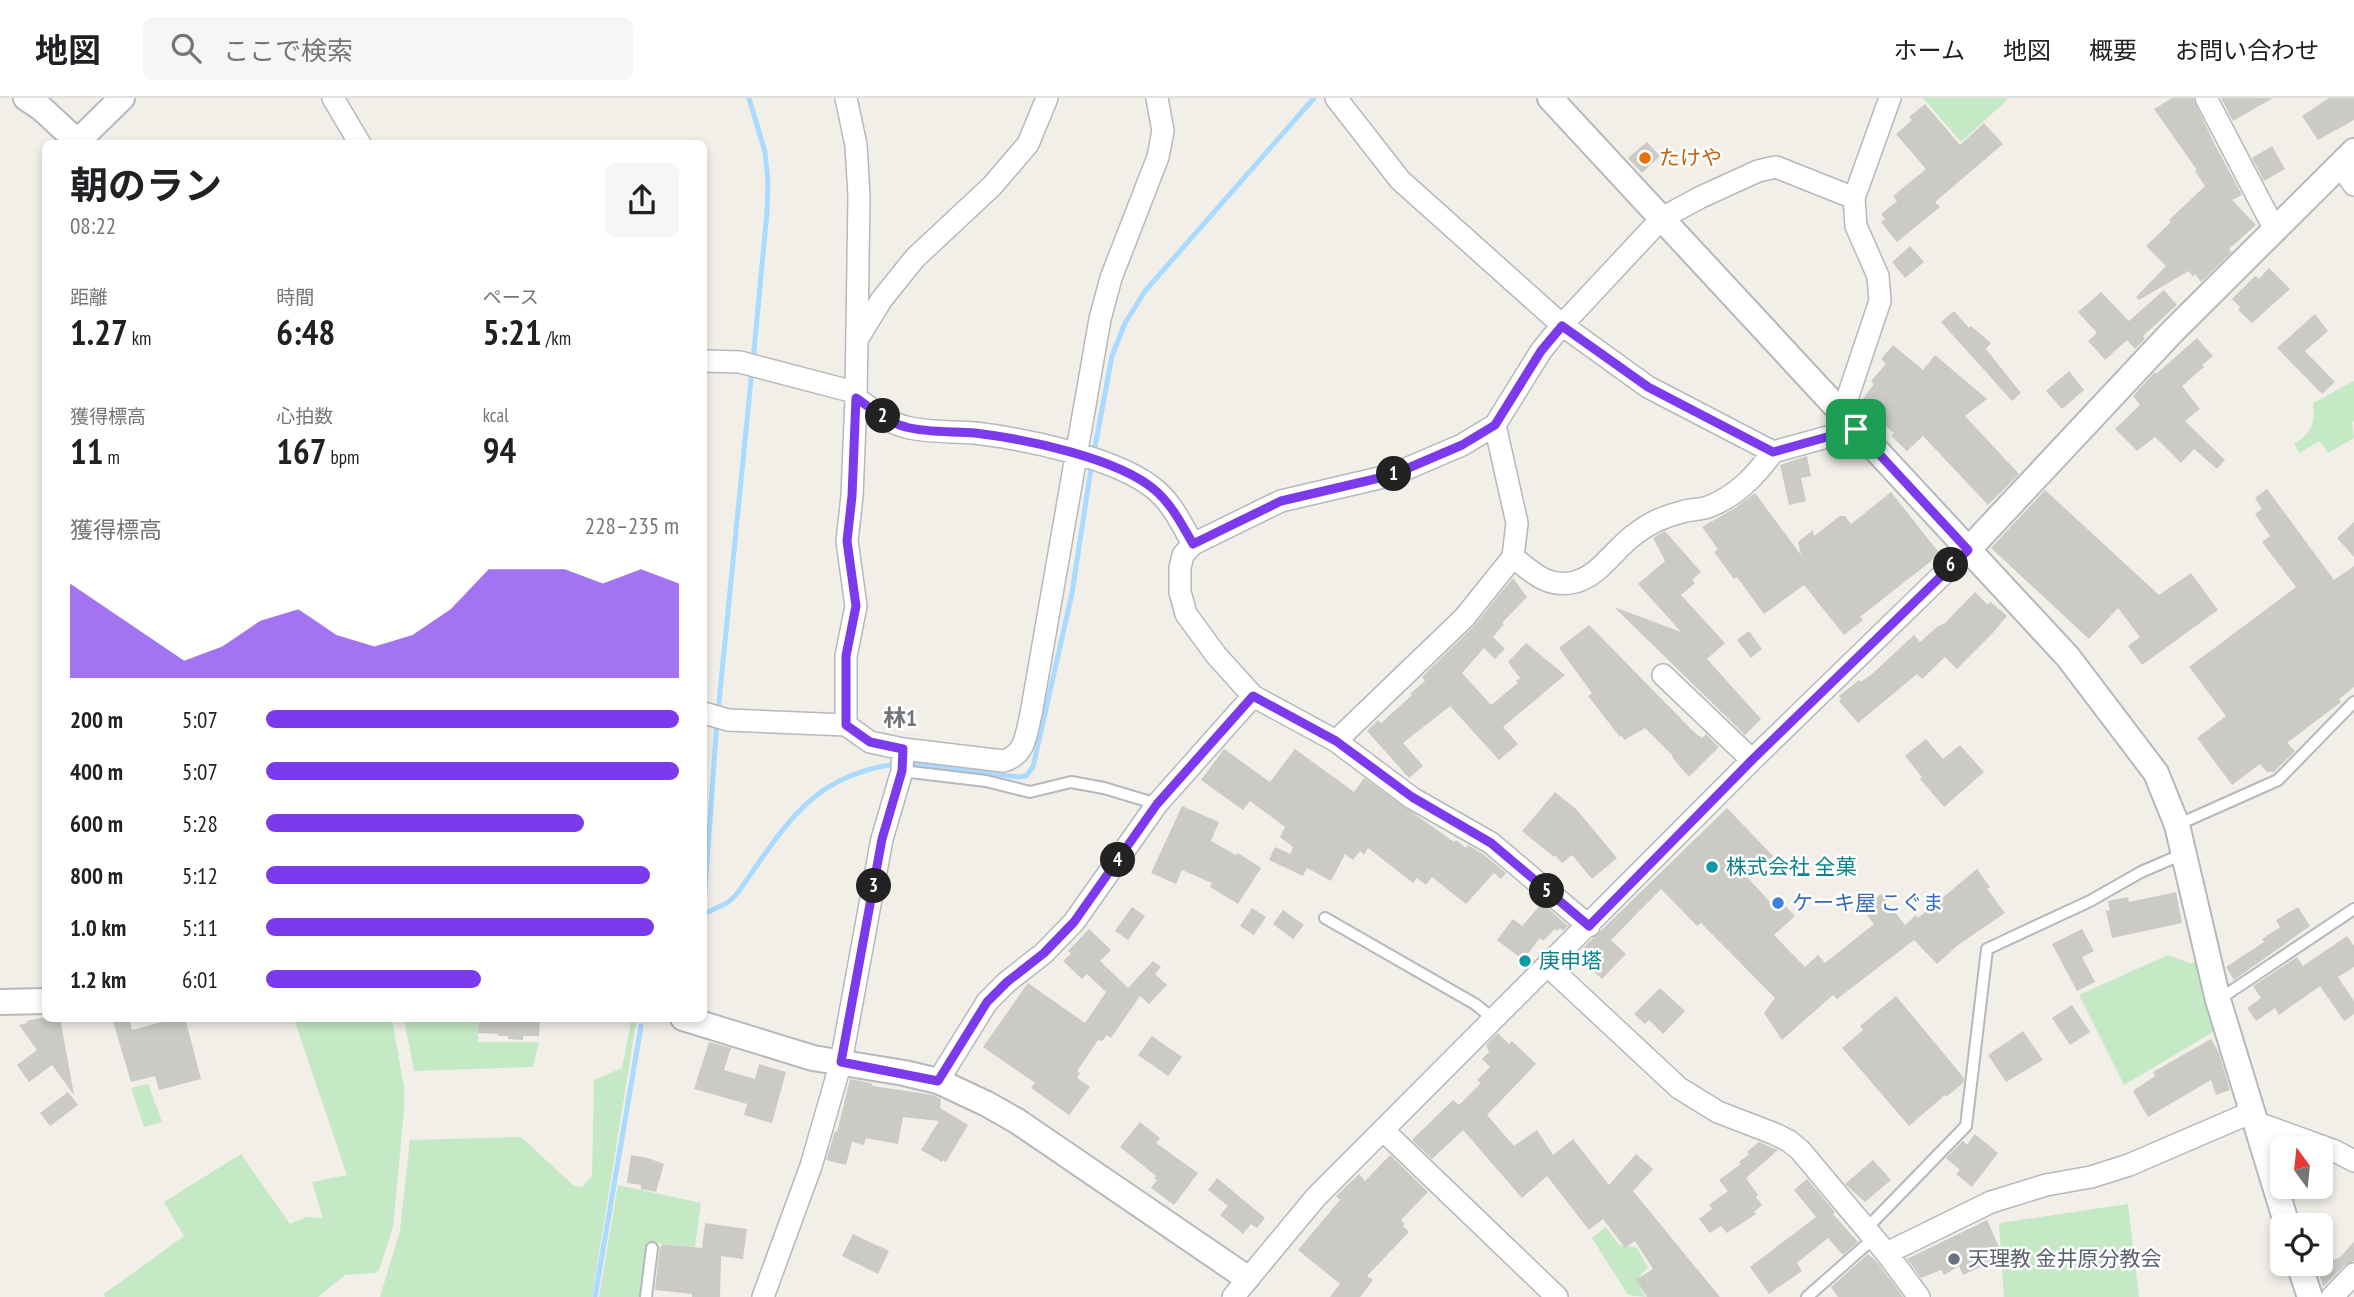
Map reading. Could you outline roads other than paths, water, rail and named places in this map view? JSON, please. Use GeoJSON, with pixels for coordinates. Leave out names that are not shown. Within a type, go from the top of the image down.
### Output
{"type":"FeatureCollection","features":[{"type":"Feature","properties":{"kind":"street"},"geometry":{"type":"LineString","coordinates":[[26,98],[77,140]]}},
{"type":"Feature","properties":{"kind":"street"},"geometry":{"type":"LineString","coordinates":[[81,140],[122,98]]}},
{"type":"Feature","properties":{"kind":"street"},"geometry":{"type":"LineString","coordinates":[[846,98],[856,145],[859,196],[852,496],[847,541],[856,606],[846,656],[846,725]]}},
{"type":"Feature","properties":{"kind":"street"},"geometry":{"type":"LineString","coordinates":[[857,340],[882,299],[915,258],[992,186],[1028,145],[1047,98]]}},
{"type":"Feature","properties":{"kind":"street"},"geometry":{"type":"LineString","coordinates":[[707,714],[728,720],[846,725],[870,742],[903,749],[1003,761],[1013,758],[1022,750],[1031,714],[1100,319],[1111,278],[1158,157],[1163,131],[1157,98]]}},
{"type":"Feature","properties":{"kind":"street"},"geometry":{"type":"LineString","coordinates":[[1336,98],[1400,180],[1562,326],[1648,387],[1773,452]]}},
{"type":"Feature","properties":{"kind":"street"},"geometry":{"type":"LineString","coordinates":[[1550,98],[2068,657],[2155,773],[2177,825],[2218,1000],[2283,1213]]}},
{"type":"Feature","properties":{"kind":"street"},"geometry":{"type":"LineString","coordinates":[[1849,421],[1880,301],[1878,276],[1856,226],[1854,198],[1890,98]]}},
{"type":"Feature","properties":{"kind":"street"},"geometry":{"type":"LineString","coordinates":[[2206,98],[2275,230]]}},
{"type":"Feature","properties":{"kind":"street"},"geometry":{"type":"LineString","coordinates":[[337,99],[358,140]]}},
{"type":"Feature","properties":{"kind":"street"},"geometry":{"type":"LineString","coordinates":[[1589,926],[1491,843],[1412,797],[1336,741],[1253,696],[1216,655],[1186,614],[1180,592],[1183,555],[1193,544],[1281,501],[1392,475],[1462,445],[1495,425],[1541,351],[1562,326],[1662,218],[1701,197],[1758,171],[1776,167],[1854,198]]}},
{"type":"Feature","properties":{"kind":"street"},"geometry":{"type":"LineString","coordinates":[[700,1022],[788,1052],[938,1081],[988,1104],[1017,1121],[1240,1287],[1316,1197],[1752,760],[1968,550],[2172,332],[2275,230],[2349,167]]}},
{"type":"Feature","properties":{"kind":"street"},"geometry":{"type":"LineString","coordinates":[[707,361],[740,362],[855,395],[882,416],[905,427],[978,434],[1107,462],[1138,477],[1157,492],[1173,510],[1193,544]]}},
{"type":"Feature","properties":{"kind":"street"},"geometry":{"type":"LineString","coordinates":[[1513,557],[1538,577],[1555,584],[1575,582],[1588,577],[1634,534],[1654,521],[1683,511],[1706,508],[1733,495],[1756,475],[1773,452],[1849,421]]}},
{"type":"Feature","properties":{"kind":"street"},"geometry":{"type":"LineString","coordinates":[[1336,741],[1464,618],[1513,557],[1517,523],[1495,425]]}},
{"type":"Feature","properties":{"kind":"street"},"geometry":{"type":"LineString","coordinates":[[1663,675],[1752,760]]}},
{"type":"Feature","properties":{"kind":"street"},"geometry":{"type":"LineString","coordinates":[[938,1081],[987,1002],[1007,982],[1044,953],[1074,922],[1157,804],[1253,696]]}},
{"type":"Feature","properties":{"kind":"street"},"geometry":{"type":"LineString","coordinates":[[763,1297],[811,1166],[841,1062],[882,839],[902,771],[903,749]]}},
{"type":"Feature","properties":{"kind":"street"},"geometry":{"type":"LineString","coordinates":[[1548,966],[1679,1088],[1717,1112],[1790,1141],[1888,1255],[1919,1297]]}},
{"type":"Feature","properties":{"kind":"street"},"geometry":{"type":"LineString","coordinates":[[0,1002],[42,1001]]}},
{"type":"Feature","properties":{"kind":"street"},"geometry":{"type":"LineString","coordinates":[[1888,1255],[1895,1249],[1991,1202],[2046,1185],[2091,1177],[2129,1165],[2253,1117],[2354,1161]]}},
{"type":"Feature","properties":{"kind":"street"},"geometry":{"type":"LineString","coordinates":[[1384,1131],[1557,1297]]}},
{"type":"Feature","properties":{"kind":"street"},"geometry":{"type":"LineString","coordinates":[[2332,1297],[2354,1274]]}},
{"type":"Feature","properties":{"kind":"street"},"geometry":{"type":"LineString","coordinates":[[2303,1276],[2310,1297]]}},
{"type":"Feature","properties":{"kind":"lane"},"geometry":{"type":"LineString","coordinates":[[2177,825],[2278,779],[2354,702]]}},
{"type":"Feature","properties":{"kind":"lane"},"geometry":{"type":"LineString","coordinates":[[902,771],[986,780],[1030,792],[1071,782],[1104,788],[1157,804]]}},
{"type":"Feature","properties":{"kind":"lane"},"geometry":{"type":"LineString","coordinates":[[1807,1297],[1870,1234],[1966,1126],[1987,949],[2185,853]]}},
{"type":"Feature","properties":{"kind":"lane"},"geometry":{"type":"LineString","coordinates":[[2218,1000],[2354,909]]}},
{"type":"Feature","properties":{"kind":"lane"},"geometry":{"type":"LineString","coordinates":[[1325,918],[1475,1004],[1495,1020]]}},
{"type":"Feature","properties":{"kind":"lane"},"geometry":{"type":"LineString","coordinates":[[646,1297],[652,1248]]}},
{"type":"Feature","properties":{"kind":"waterway"},"geometry":{"type":"LineString","coordinates":[[749,98],[765,152],[768,182],[753,361]]}},
{"type":"Feature","properties":{"kind":"waterway"},"geometry":{"type":"LineString","coordinates":[[1094,452],[1112,356],[1125,323],[1145,291],[1314,98]]}},
{"type":"Feature","properties":{"kind":"waterway"},"geometry":{"type":"LineString","coordinates":[[718,712],[752,370]]}},
{"type":"Feature","properties":{"kind":"waterway"},"geometry":{"type":"LineString","coordinates":[[908,763],[1018,777],[1026,776],[1033,767],[1072,593],[1092,462]]}},
{"type":"Feature","properties":{"kind":"waterway"},"geometry":{"type":"LineString","coordinates":[[707,862],[717,722]]}},
{"type":"Feature","properties":{"kind":"waterway"},"geometry":{"type":"LineString","coordinates":[[707,913],[727,903],[736,895],[784,828],[820,793],[867,770],[898,764]]}},
{"type":"Feature","properties":{"kind":"waterway"},"geometry":{"type":"LineString","coordinates":[[595,1297],[641,1026]]}},
{"type":"Feature","properties":{"kind":"place","name":"たけや"},"geometry":{"type":"Point","coordinates":[1645,158]}},
{"type":"Feature","properties":{"kind":"place","name":"株式会社 全菓"},"geometry":{"type":"Point","coordinates":[1712,867]}},
{"type":"Feature","properties":{"kind":"place","name":"ケーキ屋 こぐま"},"geometry":{"type":"Point","coordinates":[1778,903]}},
{"type":"Feature","properties":{"kind":"place","name":"庚申塔"},"geometry":{"type":"Point","coordinates":[1525,961]}},
{"type":"Feature","properties":{"kind":"place","name":"天理教 金井原分教会"},"geometry":{"type":"Point","coordinates":[1954,1259]}},
{"type":"Feature","properties":{"kind":"district","name":"林1"},"geometry":{"type":"Point","coordinates":[900,718]}}]}
